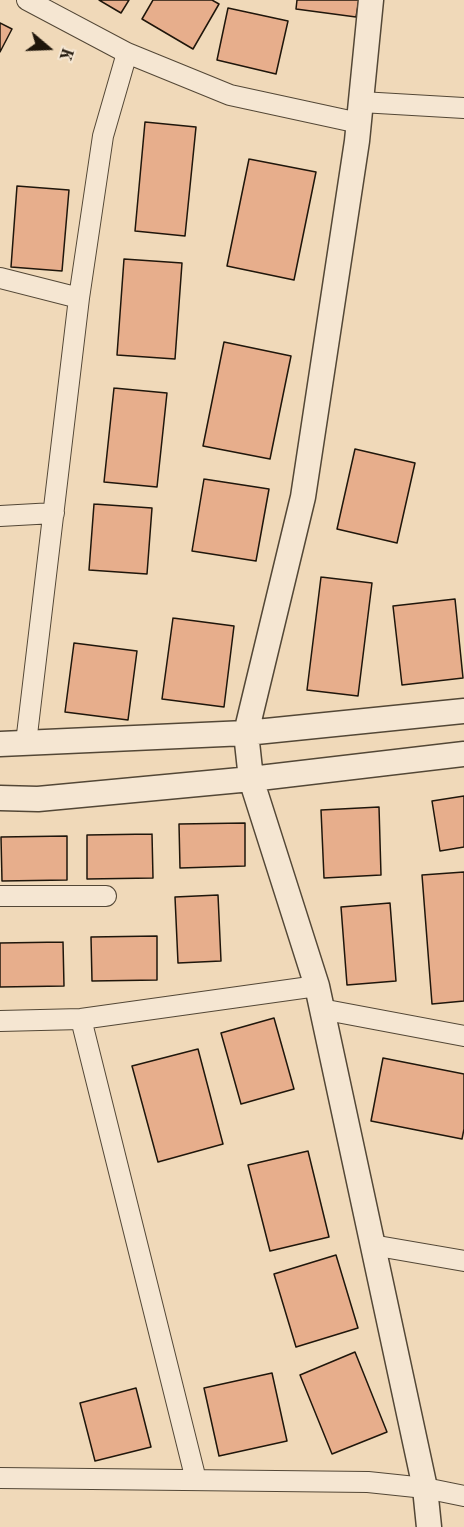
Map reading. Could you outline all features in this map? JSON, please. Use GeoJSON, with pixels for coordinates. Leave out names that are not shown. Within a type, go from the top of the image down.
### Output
{"type":"FeatureCollection","features":[{"type":"Feature","properties":{"kind":"street"},"geometry":{"type":"LineString","coordinates":[[27,0],[127,53],[230,95],[360,112],[464,108]]}},
{"type":"Feature","properties":{"kind":"street"},"geometry":{"type":"LineString","coordinates":[[371,0],[360,112],[303,497],[246,733],[251,779],[319,998],[424,1488],[429,1527]]}},
{"type":"Feature","properties":{"kind":"street"},"geometry":{"type":"LineString","coordinates":[[26,743],[79,298],[103,136],[127,53]]}},
{"type":"Feature","properties":{"kind":"street"},"geometry":{"type":"LineString","coordinates":[[0,278],[79,298]]}},
{"type":"Feature","properties":{"kind":"street"},"geometry":{"type":"LineString","coordinates":[[0,516],[54,513]]}},
{"type":"Feature","properties":{"kind":"street"},"geometry":{"type":"LineString","coordinates":[[0,744],[246,733],[464,711]]}},
{"type":"Feature","properties":{"kind":"street"},"geometry":{"type":"LineString","coordinates":[[0,798],[38,799],[251,779],[464,754]]}},
{"type":"Feature","properties":{"kind":"street"},"geometry":{"type":"LineString","coordinates":[[0,896],[106,896]]}},
{"type":"Feature","properties":{"kind":"street"},"geometry":{"type":"LineString","coordinates":[[0,1021],[81,1019],[319,998],[464,1036]]}},
{"type":"Feature","properties":{"kind":"street"},"geometry":{"type":"LineString","coordinates":[[81,1019],[196,1480]]}},
{"type":"Feature","properties":{"kind":"street"},"geometry":{"type":"LineString","coordinates":[[372,1245],[464,1261]]}},
{"type":"Feature","properties":{"kind":"street"},"geometry":{"type":"LineString","coordinates":[[0,1478],[368,1482],[424,1488],[464,1496]]}},
{"type":"Feature","properties":{"kind":"building"},"geometry":{"type":"Polygon","coordinates":[[[99,0],[129,0],[121,13],[99,0]]]}},
{"type":"Feature","properties":{"kind":"building"},"geometry":{"type":"Polygon","coordinates":[[[153,0],[212,0],[219,4],[193,49],[142,19],[153,0]]]}},
{"type":"Feature","properties":{"kind":"building"},"geometry":{"type":"Polygon","coordinates":[[[297,0],[359,0],[356,17],[296,9],[297,0]]]}},
{"type":"Feature","properties":{"kind":"building"},"geometry":{"type":"Polygon","coordinates":[[[228,8],[288,21],[276,74],[217,60],[228,8]]]}},
{"type":"Feature","properties":{"kind":"building"},"geometry":{"type":"Polygon","coordinates":[[[0,23],[12,29],[0,52],[0,23]]]}},
{"type":"Feature","properties":{"kind":"building"},"geometry":{"type":"Polygon","coordinates":[[[145,122],[196,127],[185,236],[135,231],[145,122]]]}},
{"type":"Feature","properties":{"kind":"building"},"geometry":{"type":"Polygon","coordinates":[[[249,159],[316,172],[294,280],[227,266],[249,159]]]}},
{"type":"Feature","properties":{"kind":"building"},"geometry":{"type":"Polygon","coordinates":[[[17,186],[69,190],[62,271],[11,267],[17,186]]]}},
{"type":"Feature","properties":{"kind":"building"},"geometry":{"type":"Polygon","coordinates":[[[124,259],[182,263],[175,359],[117,355],[124,259]]]}},
{"type":"Feature","properties":{"kind":"building"},"geometry":{"type":"Polygon","coordinates":[[[224,342],[291,356],[270,459],[203,446],[224,342]]]}},
{"type":"Feature","properties":{"kind":"building"},"geometry":{"type":"Polygon","coordinates":[[[114,388],[167,393],[157,487],[104,482],[114,388]]]}},
{"type":"Feature","properties":{"kind":"building"},"geometry":{"type":"Polygon","coordinates":[[[355,449],[415,463],[397,543],[337,529],[355,449]]]}},
{"type":"Feature","properties":{"kind":"building"},"geometry":{"type":"Polygon","coordinates":[[[204,479],[269,489],[256,561],[192,551],[204,479]]]}},
{"type":"Feature","properties":{"kind":"building"},"geometry":{"type":"Polygon","coordinates":[[[94,504],[152,508],[147,574],[89,570],[94,504]]]}},
{"type":"Feature","properties":{"kind":"building"},"geometry":{"type":"Polygon","coordinates":[[[321,577],[372,583],[358,696],[307,690],[321,577]]]}},
{"type":"Feature","properties":{"kind":"building"},"geometry":{"type":"Polygon","coordinates":[[[455,599],[463,678],[402,685],[393,606],[455,599]]]}},
{"type":"Feature","properties":{"kind":"building"},"geometry":{"type":"Polygon","coordinates":[[[173,618],[234,626],[224,707],[162,699],[173,618]]]}},
{"type":"Feature","properties":{"kind":"building"},"geometry":{"type":"Polygon","coordinates":[[[74,643],[137,651],[128,720],[65,712],[74,643]]]}},
{"type":"Feature","properties":{"kind":"building"},"geometry":{"type":"Polygon","coordinates":[[[464,796],[464,847],[440,851],[432,801],[464,796]]]}},
{"type":"Feature","properties":{"kind":"building"},"geometry":{"type":"Polygon","coordinates":[[[379,807],[381,875],[324,878],[321,810],[379,807]]]}},
{"type":"Feature","properties":{"kind":"building"},"geometry":{"type":"Polygon","coordinates":[[[245,823],[245,866],[180,868],[179,824],[245,823]]]}},
{"type":"Feature","properties":{"kind":"building"},"geometry":{"type":"Polygon","coordinates":[[[152,834],[153,878],[87,879],[87,835],[152,834]]]}},
{"type":"Feature","properties":{"kind":"building"},"geometry":{"type":"Polygon","coordinates":[[[67,836],[67,880],[2,881],[1,837],[67,836]]]}},
{"type":"Feature","properties":{"kind":"building"},"geometry":{"type":"Polygon","coordinates":[[[464,872],[464,1001],[432,1004],[422,875],[464,872]]]}},
{"type":"Feature","properties":{"kind":"building"},"geometry":{"type":"Polygon","coordinates":[[[218,895],[221,961],[178,963],[175,897],[218,895]]]}},
{"type":"Feature","properties":{"kind":"building"},"geometry":{"type":"Polygon","coordinates":[[[390,903],[396,981],[347,985],[341,907],[390,903]]]}},
{"type":"Feature","properties":{"kind":"building"},"geometry":{"type":"Polygon","coordinates":[[[157,936],[157,980],[92,981],[91,937],[157,936]]]}},
{"type":"Feature","properties":{"kind":"building"},"geometry":{"type":"Polygon","coordinates":[[[63,942],[64,986],[0,987],[0,943],[63,942]]]}},
{"type":"Feature","properties":{"kind":"building"},"geometry":{"type":"Polygon","coordinates":[[[274,1018],[294,1089],[241,1104],[221,1033],[274,1018]]]}},
{"type":"Feature","properties":{"kind":"building"},"geometry":{"type":"Polygon","coordinates":[[[198,1049],[223,1144],[158,1162],[132,1066],[198,1049]]]}},
{"type":"Feature","properties":{"kind":"building"},"geometry":{"type":"Polygon","coordinates":[[[383,1058],[464,1074],[462,1139],[371,1121],[383,1058]]]}},
{"type":"Feature","properties":{"kind":"building"},"geometry":{"type":"Polygon","coordinates":[[[308,1151],[329,1237],[270,1251],[248,1165],[308,1151]]]}},
{"type":"Feature","properties":{"kind":"building"},"geometry":{"type":"Polygon","coordinates":[[[336,1255],[358,1328],[296,1347],[274,1274],[336,1255]]]}},
{"type":"Feature","properties":{"kind":"building"},"geometry":{"type":"Polygon","coordinates":[[[355,1352],[387,1432],[332,1454],[300,1375],[355,1352]]]}},
{"type":"Feature","properties":{"kind":"building"},"geometry":{"type":"Polygon","coordinates":[[[272,1373],[287,1441],[219,1456],[204,1388],[272,1373]]]}},
{"type":"Feature","properties":{"kind":"building"},"geometry":{"type":"Polygon","coordinates":[[[136,1388],[151,1447],[95,1461],[80,1403],[136,1388]]]}}]}
